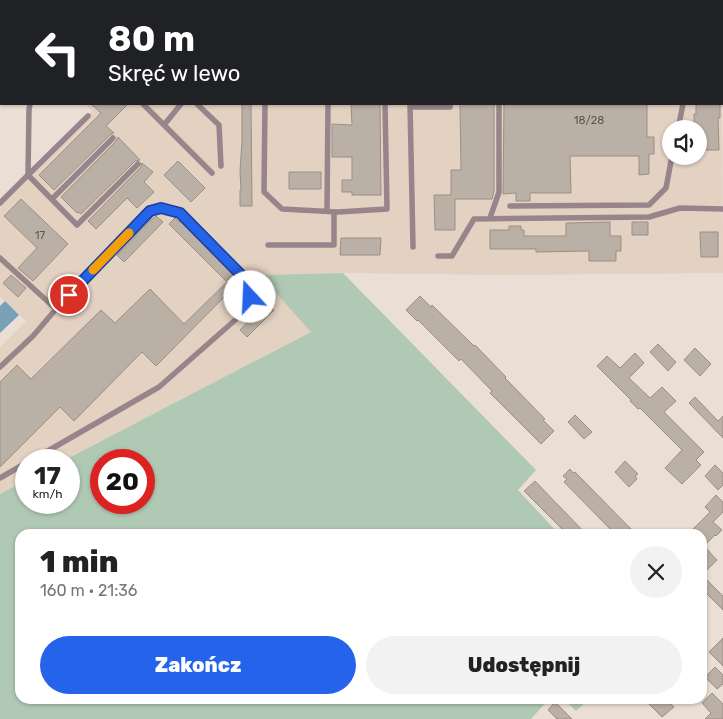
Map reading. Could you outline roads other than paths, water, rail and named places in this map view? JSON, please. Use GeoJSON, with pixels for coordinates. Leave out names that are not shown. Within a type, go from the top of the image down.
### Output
{"type":"FeatureCollection","features":[{"type":"Feature","properties":{"kind":"lane"},"geometry":{"type":"LineString","coordinates":[[30,105],[28,175],[77,224],[138,164]]}},
{"type":"Feature","properties":{"kind":"lane"},"geometry":{"type":"LineString","coordinates":[[144,105],[212,173]]}},
{"type":"Feature","properties":{"kind":"lane"},"geometry":{"type":"LineString","coordinates":[[164,124],[180,105]]}},
{"type":"Feature","properties":{"kind":"lane"},"geometry":{"type":"LineString","coordinates":[[198,105],[219,125],[222,166]]}},
{"type":"Feature","properties":{"kind":"lane"},"geometry":{"type":"LineString","coordinates":[[265,105],[264,192],[282,210],[331,212],[387,209],[385,105]]}},
{"type":"Feature","properties":{"kind":"lane"},"geometry":{"type":"LineString","coordinates":[[268,244],[334,245],[331,212],[328,105]]}},
{"type":"Feature","properties":{"kind":"lane"},"geometry":{"type":"LineString","coordinates":[[413,247],[410,106],[450,107],[450,105]]}},
{"type":"Feature","properties":{"kind":"lane"},"geometry":{"type":"LineString","coordinates":[[490,218],[499,192],[499,105]]}},
{"type":"Feature","properties":{"kind":"lane"},"geometry":{"type":"LineString","coordinates":[[680,120],[683,105]]}},
{"type":"Feature","properties":{"kind":"lane"},"geometry":{"type":"LineString","coordinates":[[0,203],[88,116]]}},
{"type":"Feature","properties":{"kind":"lane"},"geometry":{"type":"LineString","coordinates":[[52,199],[113,138]]}},
{"type":"Feature","properties":{"kind":"lane"},"geometry":{"type":"LineString","coordinates":[[510,206],[649,205],[666,188],[670,165]]}},
{"type":"Feature","properties":{"kind":"lane"},"geometry":{"type":"LineString","coordinates":[[0,367],[32,336],[150,211],[161,208],[180,213],[248,282],[250,297],[242,314],[159,387],[51,449]]}},
{"type":"Feature","properties":{"kind":"lane"},"geometry":{"type":"LineString","coordinates":[[438,256],[452,256],[474,219],[649,217],[680,208],[723,208]]}},
{"type":"Feature","properties":{"kind":"lane"},"geometry":{"type":"LineString","coordinates":[[0,258],[56,309]]}},
{"type":"Feature","properties":{"kind":"lane"},"geometry":{"type":"LineString","coordinates":[[0,478],[15,469]]}},
{"type":"Feature","properties":{"kind":"water"},"geometry":{"type":"Polygon","coordinates":[[[5,301],[19,315],[0,333],[0,306],[5,301]]]}}]}
